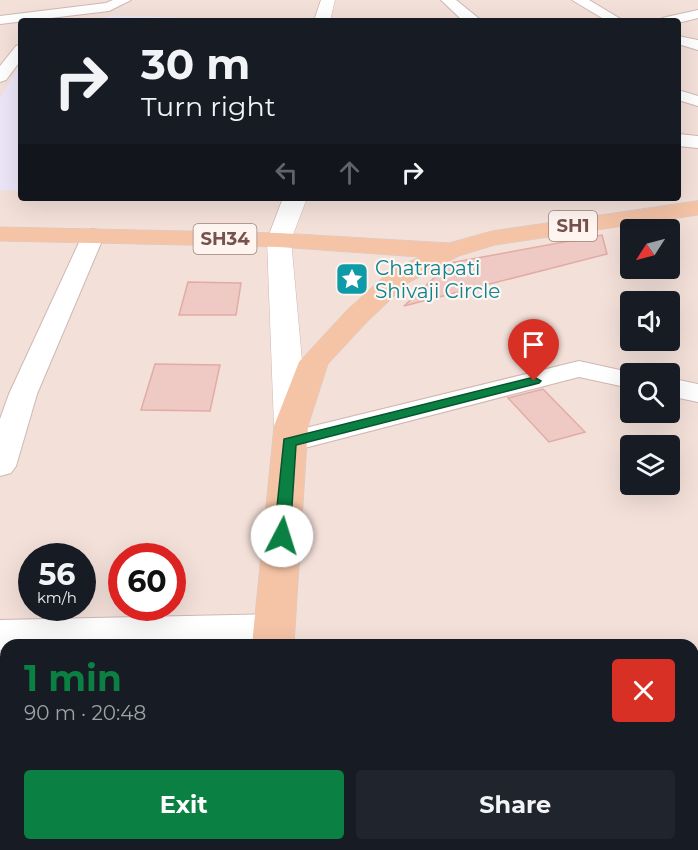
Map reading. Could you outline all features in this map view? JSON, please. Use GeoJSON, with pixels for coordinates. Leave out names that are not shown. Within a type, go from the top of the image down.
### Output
{"type":"FeatureCollection","features":[{"type":"Feature","properties":{"kind":"main road"},"geometry":{"type":"LineString","coordinates":[[323,18],[328,0]]}},
{"type":"Feature","properties":{"kind":"main road"},"geometry":{"type":"LineString","coordinates":[[290,434],[288,356],[279,240],[294,201]]}},
{"type":"Feature","properties":{"kind":"main road","name":"SH1"},"geometry":{"type":"LineString","coordinates":[[274,637],[290,434],[314,362],[357,316],[399,278],[450,251],[492,238],[698,208]]}},
{"type":"Feature","properties":{"kind":"main road","name":"SH34"},"geometry":{"type":"LineString","coordinates":[[0,234],[279,240],[450,251]]}},
{"type":"Feature","properties":{"kind":"street"},"geometry":{"type":"LineString","coordinates":[[39,18],[109,7],[124,0]]}},
{"type":"Feature","properties":{"kind":"street"},"geometry":{"type":"LineString","coordinates":[[448,0],[468,18]]}},
{"type":"Feature","properties":{"kind":"street"},"geometry":{"type":"LineString","coordinates":[[579,0],[612,18]]}},
{"type":"Feature","properties":{"kind":"street"},"geometry":{"type":"LineString","coordinates":[[680,18],[698,14]]}},
{"type":"Feature","properties":{"kind":"street"},"geometry":{"type":"LineString","coordinates":[[0,20],[18,19]]}},
{"type":"Feature","properties":{"kind":"street"},"geometry":{"type":"LineString","coordinates":[[681,41],[698,45]]}},
{"type":"Feature","properties":{"kind":"street"},"geometry":{"type":"LineString","coordinates":[[0,77],[18,53]]}},
{"type":"Feature","properties":{"kind":"street"},"geometry":{"type":"LineString","coordinates":[[681,92],[698,87]]}},
{"type":"Feature","properties":{"kind":"street"},"geometry":{"type":"LineString","coordinates":[[681,94],[698,101]]}},
{"type":"Feature","properties":{"kind":"street"},"geometry":{"type":"LineString","coordinates":[[681,140],[698,142]]}},
{"type":"Feature","properties":{"kind":"street"},"geometry":{"type":"LineString","coordinates":[[0,466],[11,394],[93,236]]}},
{"type":"Feature","properties":{"kind":"street"},"geometry":{"type":"LineString","coordinates":[[290,434],[579,369],[620,378]]}},
{"type":"Feature","properties":{"kind":"street"},"geometry":{"type":"LineString","coordinates":[[680,389],[698,393]]}},
{"type":"Feature","properties":{"kind":"street"},"geometry":{"type":"LineString","coordinates":[[0,635],[274,637]]}},
{"type":"Feature","properties":{"kind":"shaded area"},"geometry":{"type":"Polygon","coordinates":[[[0,0],[698,0],[698,639],[0,639],[0,0]]]}},
{"type":"Feature","properties":{"kind":"shaded area"},"geometry":{"type":"Polygon","coordinates":[[[114,15],[184,18],[104,18],[114,15]]]}},
{"type":"Feature","properties":{"kind":"shaded area"},"geometry":{"type":"Polygon","coordinates":[[[18,67],[18,191],[0,190],[0,98],[18,67]]]}},
{"type":"Feature","properties":{"kind":"building"},"geometry":{"type":"Polygon","coordinates":[[[602,235],[607,254],[404,306],[450,263],[602,235]]]}},
{"type":"Feature","properties":{"kind":"building"},"geometry":{"type":"Polygon","coordinates":[[[188,282],[241,283],[236,315],[179,315],[188,282]]]}},
{"type":"Feature","properties":{"kind":"building"},"geometry":{"type":"Polygon","coordinates":[[[155,364],[220,365],[210,411],[141,410],[155,364]]]}},
{"type":"Feature","properties":{"kind":"building"},"geometry":{"type":"Polygon","coordinates":[[[543,389],[585,432],[549,442],[508,398],[543,389]]]}},
{"type":"Feature","properties":{"kind":"place","name":"Chatrapati Shivaji Circle"},"geometry":{"type":"Point","coordinates":[352,279]}},
{"type":"Feature","properties":{"kind":"route"},"geometry":{"type":"LineString","coordinates":[[282,536],[289,442],[534,381]]}}]}
